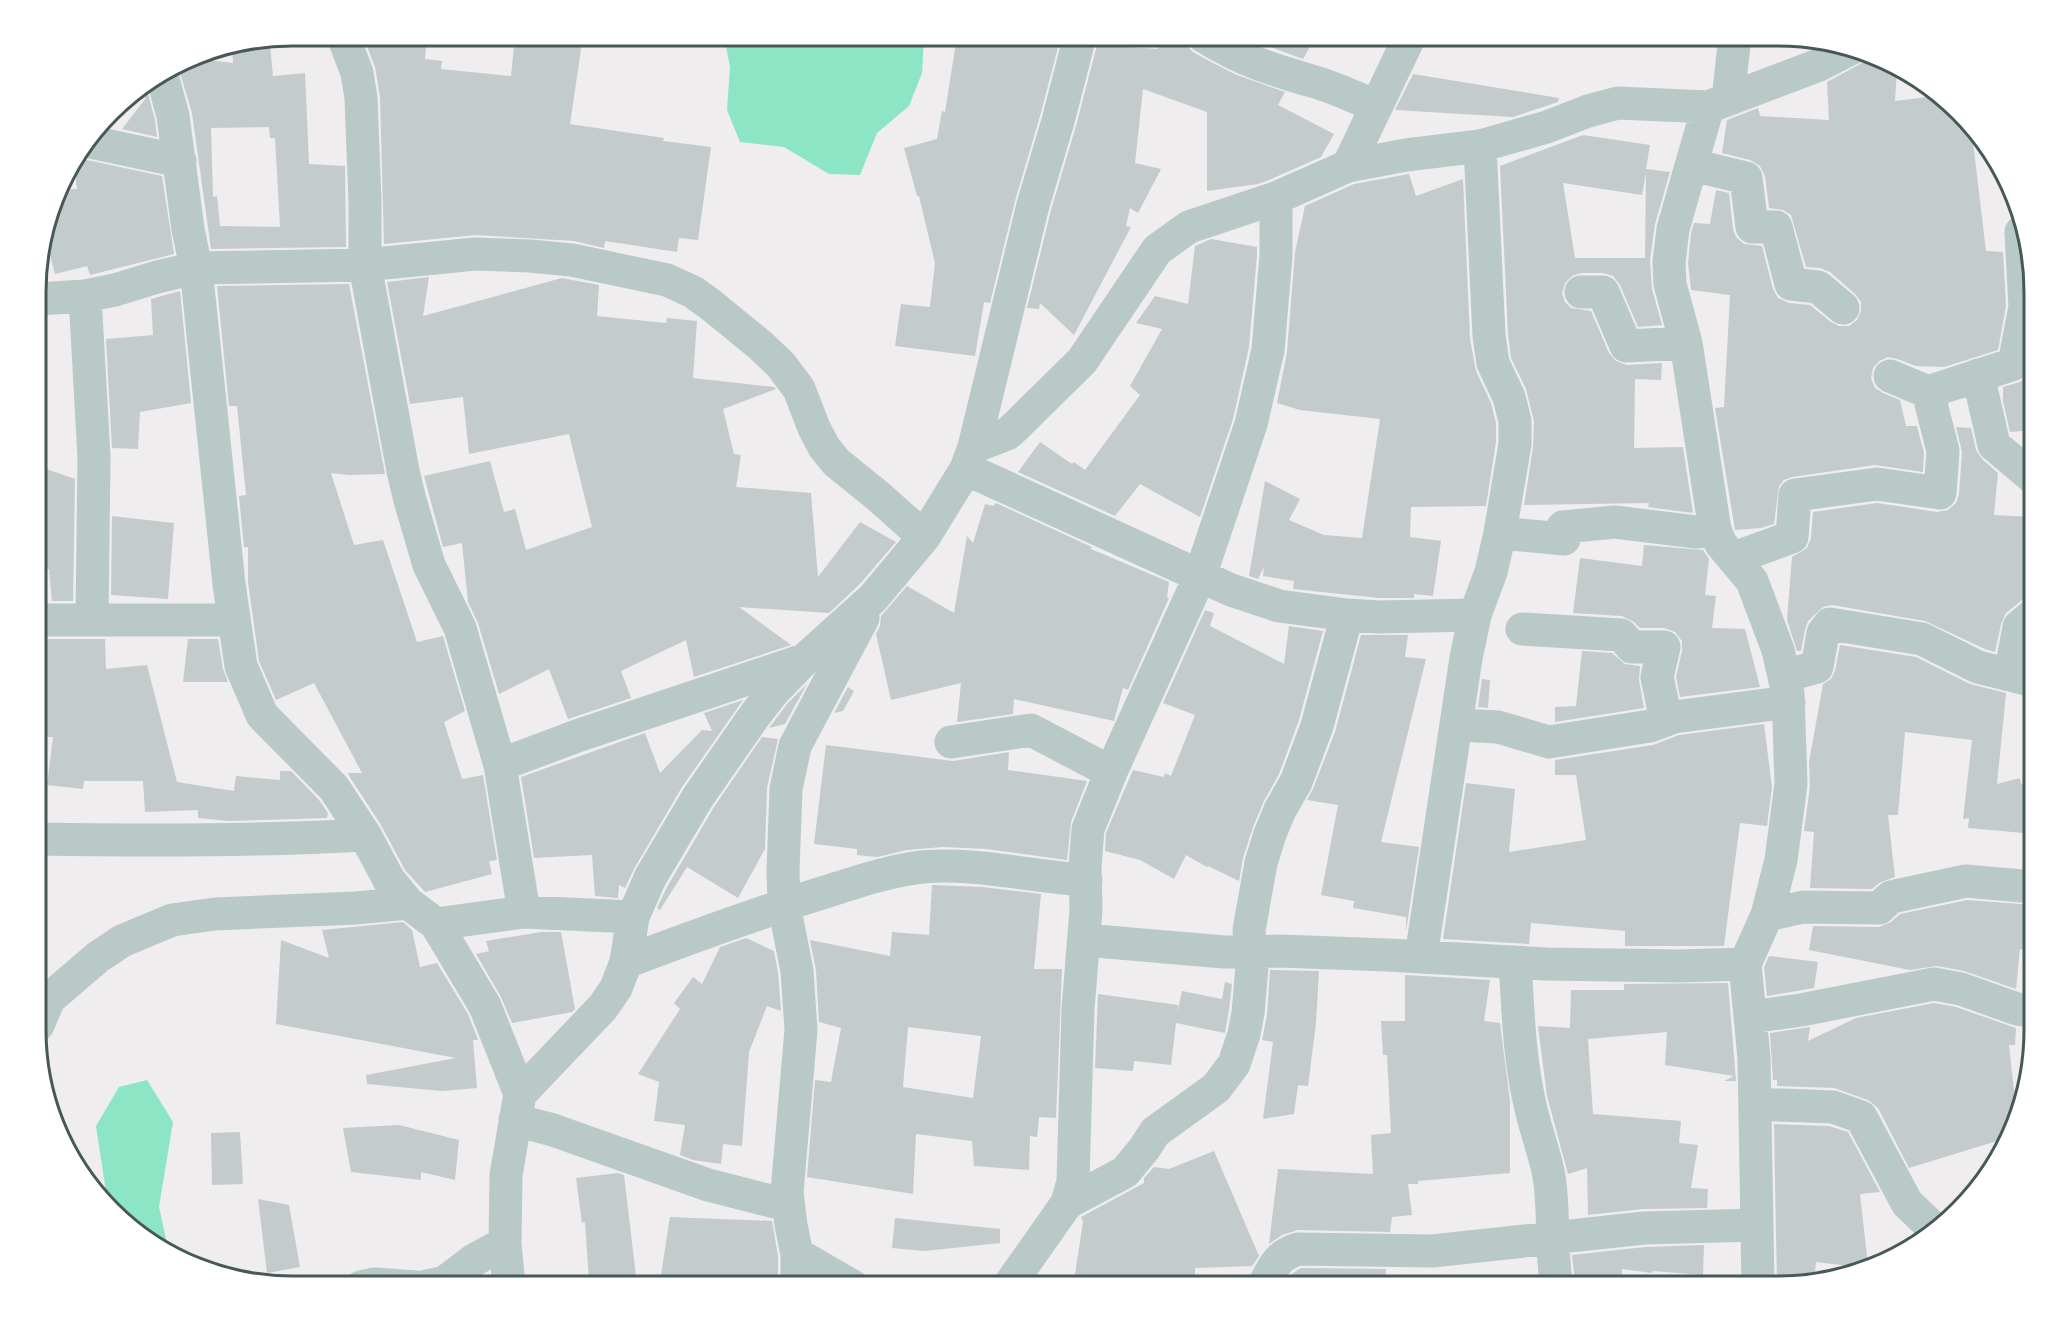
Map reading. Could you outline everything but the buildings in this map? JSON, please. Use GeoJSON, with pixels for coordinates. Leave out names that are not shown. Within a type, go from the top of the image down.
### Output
{"type":"FeatureCollection","features":[{"type":"Feature","properties":{"kind":"street"},"geometry":{"type":"LineString","coordinates":[[347,46],[357,73],[361,98],[365,201],[364,265],[410,500],[429,565],[460,628],[500,765],[524,912]]}},
{"type":"Feature","properties":{"kind":"street"},"geometry":{"type":"LineString","coordinates":[[517,1107],[603,1007],[615,988],[626,962],[633,917],[650,878],[698,797],[755,715],[773,692],[803,661],[873,598],[924,537],[970,458],[1033,205],[1059,121],[1078,46]]}},
{"type":"Feature","properties":{"kind":"street"},"geometry":{"type":"LineString","coordinates":[[1220,46],[1243,59],[1316,82],[1376,106]]}},
{"type":"Feature","properties":{"kind":"street"},"geometry":{"type":"LineString","coordinates":[[1348,166],[1405,46]]}},
{"type":"Feature","properties":{"kind":"street"},"geometry":{"type":"LineString","coordinates":[[1732,46],[1718,103],[1692,165],[1673,229],[1669,262],[1670,284],[1686,344],[1715,530],[1721,544],[1752,581],[1778,650],[1786,689],[1790,795],[1781,860],[1767,915],[1745,964],[1751,1017],[1755,1104],[1758,1276]]}},
{"type":"Feature","properties":{"kind":"street"},"geometry":{"type":"LineString","coordinates":[[970,458],[1007,434],[1082,361],[1157,250],[1189,227],[1276,198],[1348,166],[1406,155],[1480,146],[1618,103],[1718,103],[1819,65],[1840,54]]}},
{"type":"Feature","properties":{"kind":"street"},"geometry":{"type":"LineString","coordinates":[[164,82],[173,117],[188,230],[196,268],[209,406],[241,666],[262,714],[334,788],[364,835],[388,880],[408,903],[436,924],[485,1006],[517,1107],[506,1175],[505,1243],[508,1276]]}},
{"type":"Feature","properties":{"kind":"street"},"geometry":{"type":"LineString","coordinates":[[97,143],[180,161]]}},
{"type":"Feature","properties":{"kind":"street"},"geometry":{"type":"LineString","coordinates":[[1421,957],[1431,878],[1466,658],[1475,615],[1491,572],[1500,533],[1515,444],[1515,421],[1509,398],[1493,363],[1489,336],[1480,146]]}},
{"type":"Feature","properties":{"kind":"street"},"geometry":{"type":"LineString","coordinates":[[1692,165],[1746,178],[1752,227],[1776,227],[1791,284],[1818,287],[1843,308]]}},
{"type":"Feature","properties":{"kind":"street"},"geometry":{"type":"LineString","coordinates":[[1016,1276],[1067,1203],[1073,1181],[1078,1009],[1084,939],[1088,829],[1200,576],[1241,458],[1268,350],[1276,256],[1276,198]]}},
{"type":"Feature","properties":{"kind":"street"},"geometry":{"type":"LineString","coordinates":[[46,298],[85,296],[116,290],[157,276],[196,268],[364,265],[475,254],[572,260],[667,280],[684,288],[735,325],[781,366],[800,389],[814,428],[824,447],[836,462],[924,537]]}},
{"type":"Feature","properties":{"kind":"street"},"geometry":{"type":"LineString","coordinates":[[2023,267],[2024,288]]}},
{"type":"Feature","properties":{"kind":"street"},"geometry":{"type":"LineString","coordinates":[[1581,292],[1603,292],[1626,346],[1686,344]]}},
{"type":"Feature","properties":{"kind":"street"},"geometry":{"type":"LineString","coordinates":[[85,296],[94,458],[92,620]]}},
{"type":"Feature","properties":{"kind":"street"},"geometry":{"type":"LineString","coordinates":[[1890,376],[1928,392],[2014,363],[2024,312]]}},
{"type":"Feature","properties":{"kind":"street"},"geometry":{"type":"LineString","coordinates":[[1978,375],[1994,445],[2024,470]]}},
{"type":"Feature","properties":{"kind":"street"},"geometry":{"type":"LineString","coordinates":[[1734,558],[1792,537],[1795,495],[1877,484],[1940,494],[1943,451],[1928,392]]}},
{"type":"Feature","properties":{"kind":"street"},"geometry":{"type":"LineString","coordinates":[[970,458],[1200,576],[1279,606],[1379,617],[1475,615]]}},
{"type":"Feature","properties":{"kind":"street"},"geometry":{"type":"LineString","coordinates":[[1500,533],[1564,539],[1563,527],[1615,522],[1696,532],[1715,530]]}},
{"type":"Feature","properties":{"kind":"street"},"geometry":{"type":"LineString","coordinates":[[797,1276],[797,1254],[787,1205],[787,1179],[801,1030],[797,971],[784,905],[786,789],[789,765],[795,746],[873,598]]}},
{"type":"Feature","properties":{"kind":"street"},"geometry":{"type":"LineString","coordinates":[[1067,1203],[1125,1172],[1155,1132],[1216,1088],[1229,1073],[1240,1049],[1248,1013],[1252,966],[1250,930],[1262,863],[1270,834],[1296,782],[1317,726],[1347,615]]}},
{"type":"Feature","properties":{"kind":"street"},"geometry":{"type":"LineString","coordinates":[[46,620],[234,620]]}},
{"type":"Feature","properties":{"kind":"street"},"geometry":{"type":"LineString","coordinates":[[1457,725],[1498,727],[1549,742],[1650,726],[1674,717],[1786,689],[1817,667],[1823,633],[1830,624],[1922,639],[1978,667],[2022,678],[2019,627],[2024,623]]}},
{"type":"Feature","properties":{"kind":"street"},"geometry":{"type":"LineString","coordinates":[[1522,629],[1622,635],[1632,647],[1664,647],[1658,677],[1666,720]]}},
{"type":"Feature","properties":{"kind":"street"},"geometry":{"type":"LineString","coordinates":[[500,765],[577,736],[803,661]]}},
{"type":"Feature","properties":{"kind":"street"},"geometry":{"type":"LineString","coordinates":[[951,742],[1031,730],[1112,772]]}},
{"type":"Feature","properties":{"kind":"street"},"geometry":{"type":"LineString","coordinates":[[46,839],[159,840],[364,835]]}},
{"type":"Feature","properties":{"kind":"street"},"geometry":{"type":"LineString","coordinates":[[626,962],[700,933],[784,905],[881,875],[924,867],[979,868],[1086,880]]}},
{"type":"Feature","properties":{"kind":"street"},"geometry":{"type":"LineString","coordinates":[[1767,915],[1803,907],[1879,909],[1891,897],[1966,881],[2024,886]]}},
{"type":"Feature","properties":{"kind":"street"},"geometry":{"type":"LineString","coordinates":[[46,1006],[49,999],[98,957],[122,941],[172,920],[215,914],[356,908],[408,903]]}},
{"type":"Feature","properties":{"kind":"street"},"geometry":{"type":"LineString","coordinates":[[436,924],[524,912],[633,917]]}},
{"type":"Feature","properties":{"kind":"street"},"geometry":{"type":"LineString","coordinates":[[1084,939],[1193,950],[1250,953],[1280,951],[1606,966],[1745,964]]}},
{"type":"Feature","properties":{"kind":"street"},"geometry":{"type":"LineString","coordinates":[[1515,962],[1520,1041],[1528,1099],[1549,1176],[1555,1276]]}},
{"type":"Feature","properties":{"kind":"street"},"geometry":{"type":"LineString","coordinates":[[1751,1017],[1801,1010],[1934,984],[1962,988],[2024,1010]]}},
{"type":"Feature","properties":{"kind":"street"},"geometry":{"type":"LineString","coordinates":[[1755,1104],[1833,1107],[1861,1117],[1907,1203],[1930,1225]]}},
{"type":"Feature","properties":{"kind":"street"},"geometry":{"type":"LineString","coordinates":[[517,1107],[552,1130],[708,1185],[787,1205]]}},
{"type":"Feature","properties":{"kind":"street"},"geometry":{"type":"LineString","coordinates":[[1269,1276],[1281,1256],[1298,1249],[1432,1251],[1644,1228],[1757,1225]]}},
{"type":"Feature","properties":{"kind":"street"},"geometry":{"type":"LineString","coordinates":[[453,1276],[474,1260],[505,1243]]}},
{"type":"Feature","properties":{"kind":"street"},"geometry":{"type":"LineString","coordinates":[[797,1254],[835,1276]]}},
{"type":"Feature","properties":{"kind":"shaded area"},"geometry":{"type":"Polygon","coordinates":[[[726,46],[923,46],[922,73],[909,106],[877,133],[860,175],[829,174],[784,147],[740,142],[727,110],[730,67],[726,46]]]}},
{"type":"Feature","properties":{"kind":"shaded area"},"geometry":{"type":"Polygon","coordinates":[[[147,1080],[173,1122],[159,1207],[167,1242],[130,1215],[106,1190],[96,1126],[119,1087],[147,1080]]]}}]}
